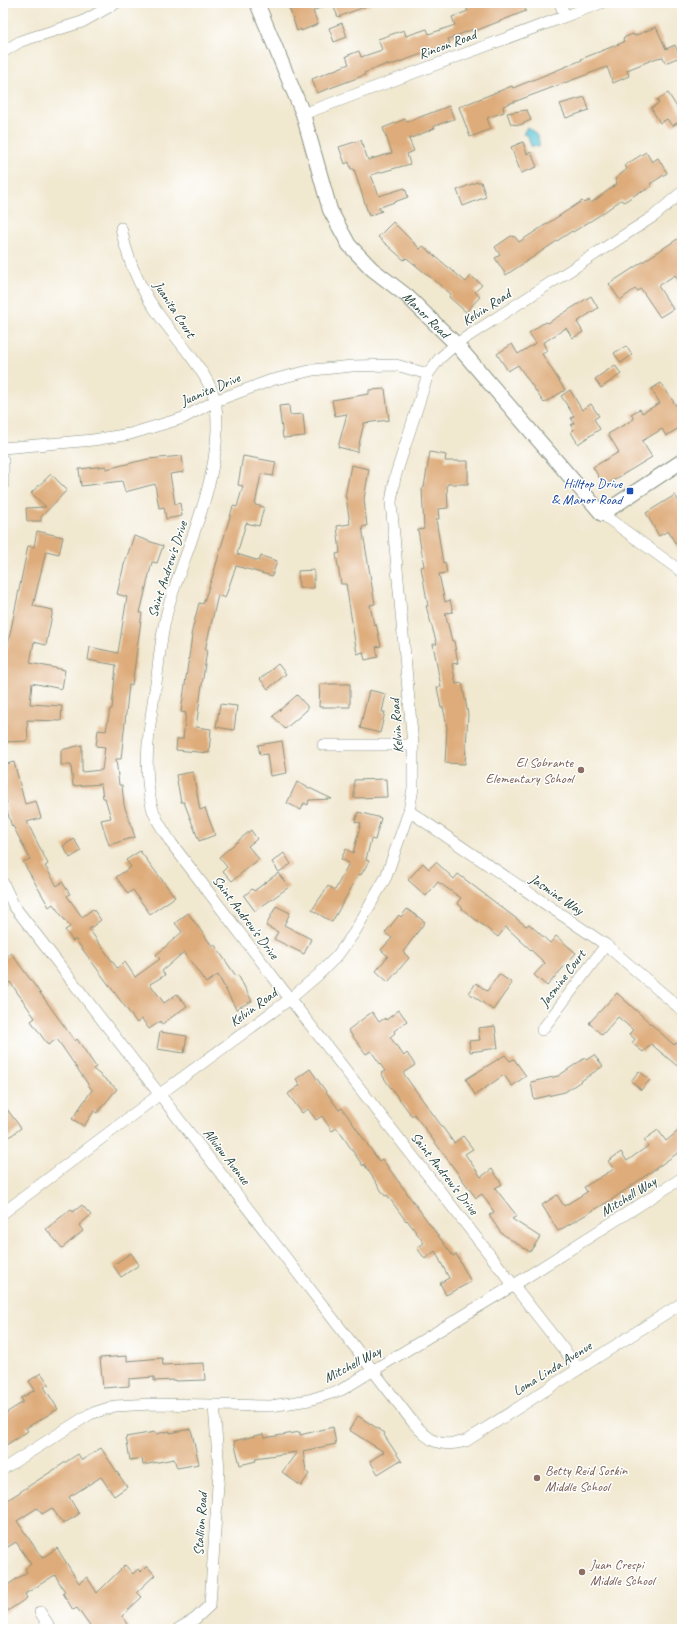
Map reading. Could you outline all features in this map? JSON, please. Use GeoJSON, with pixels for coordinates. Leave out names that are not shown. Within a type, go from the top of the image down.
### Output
{"type":"FeatureCollection","features":[{"type":"Feature","properties":{"kind":"street"},"geometry":{"type":"LineString","coordinates":[[3,52],[21,41],[82,22],[116,3]]}},
{"type":"Feature","properties":{"kind":"street","name":"Manor Road"},"geometry":{"type":"LineString","coordinates":[[258,3],[303,114],[330,210],[349,245],[372,269],[407,296],[456,344],[602,514],[682,572]]}},
{"type":"Feature","properties":{"kind":"street"},"geometry":{"type":"LineString","coordinates":[[560,3],[565,16]]}},
{"type":"Feature","properties":{"kind":"street","name":"Rincon Road"},"geometry":{"type":"LineString","coordinates":[[303,114],[601,3]]}},
{"type":"Feature","properties":{"kind":"street","name":"Kelvin Road"},"geometry":{"type":"LineString","coordinates":[[3,1213],[160,1094],[290,999],[337,956],[354,933],[386,877],[409,811],[413,788],[413,745],[391,502],[394,477],[428,374],[439,358],[456,344],[654,216],[682,192]]}},
{"type":"Feature","properties":{"kind":"street","name":"Juanita Court"},"geometry":{"type":"LineString","coordinates":[[121,228],[126,251],[135,273],[157,314],[209,383],[215,401]]}},
{"type":"Feature","properties":{"kind":"street","name":"Juanita Drive"},"geometry":{"type":"LineString","coordinates":[[3,448],[93,440],[130,434],[182,418],[215,401],[272,380],[313,370],[352,366],[396,365],[428,374]]}},
{"type":"Feature","properties":{"kind":"street","name":"Saint Andrew's Drive"},"geometry":{"type":"LineString","coordinates":[[215,401],[217,429],[215,458],[196,526],[170,600],[164,625],[146,756],[151,805],[159,824],[172,844],[290,999],[579,1369]]}},
{"type":"Feature","properties":{"kind":"street"},"geometry":{"type":"LineString","coordinates":[[3,460],[3,485]]}},
{"type":"Feature","properties":{"kind":"street"},"geometry":{"type":"LineString","coordinates":[[602,514],[682,461]]}},
{"type":"Feature","properties":{"kind":"street"},"geometry":{"type":"LineString","coordinates":[[323,745],[413,745]]}},
{"type":"Feature","properties":{"kind":"street","name":"Jasmine Way"},"geometry":{"type":"LineString","coordinates":[[409,811],[606,945],[682,1010]]}},
{"type":"Feature","properties":{"kind":"street","name":"Allview Avenue"},"geometry":{"type":"LineString","coordinates":[[3,883],[14,906],[421,1433],[434,1442]]}},
{"type":"Feature","properties":{"kind":"street","name":"Jasmine Court"},"geometry":{"type":"LineString","coordinates":[[542,1030],[606,945]]}},
{"type":"Feature","properties":{"kind":"street","name":"Mitchell Way"},"geometry":{"type":"LineString","coordinates":[[3,1469],[90,1414],[114,1406],[152,1404],[271,1406],[309,1400],[341,1390],[514,1285],[682,1178]]}},
{"type":"Feature","properties":{"kind":"street","name":"Loma Linda Avenue"},"geometry":{"type":"LineString","coordinates":[[434,1442],[452,1445],[466,1441],[682,1303]]}},
{"type":"Feature","properties":{"kind":"street","name":"Stallion Road"},"geometry":{"type":"LineString","coordinates":[[178,1629],[195,1619],[210,1605],[219,1470],[214,1406]]}},
{"type":"Feature","properties":{"kind":"street"},"geometry":{"type":"LineString","coordinates":[[40,1612],[51,1629]]}},
{"type":"Feature","properties":{"kind":"water"},"geometry":{"type":"Polygon","coordinates":[[[527,127],[536,135],[539,141],[539,147],[531,146],[528,136],[523,134],[527,127]]]}},
{"type":"Feature","properties":{"kind":"building"},"geometry":{"type":"Polygon","coordinates":[[[298,3],[332,3],[313,11],[318,24],[301,31],[301,29],[297,31],[289,7],[298,3]]]}},
{"type":"Feature","properties":{"kind":"building"},"geometry":{"type":"Polygon","coordinates":[[[332,3],[372,3],[372,4],[338,17],[332,3]]]}},
{"type":"Feature","properties":{"kind":"building"},"geometry":{"type":"Polygon","coordinates":[[[476,3],[523,3],[526,11],[475,31],[474,29],[448,39],[450,44],[388,66],[387,64],[364,73],[365,75],[317,93],[312,79],[349,64],[346,56],[359,51],[361,57],[382,50],[378,39],[404,30],[406,36],[427,29],[429,34],[455,25],[452,17],[468,11],[466,7],[476,3]]]}},
{"type":"Feature","properties":{"kind":"building"},"geometry":{"type":"Polygon","coordinates":[[[342,23],[347,37],[334,42],[329,28],[342,23]]]}},
{"type":"Feature","properties":{"kind":"building"},"geometry":{"type":"Polygon","coordinates":[[[656,27],[666,49],[675,45],[680,57],[665,63],[663,57],[657,58],[627,70],[629,76],[613,83],[607,67],[503,106],[504,112],[487,118],[491,129],[470,137],[459,107],[512,86],[513,88],[582,60],[581,59],[624,42],[623,38],[633,34],[634,36],[656,27]]]}},
{"type":"Feature","properties":{"kind":"building"},"geometry":{"type":"Polygon","coordinates":[[[668,93],[682,115],[682,120],[672,126],[667,119],[660,123],[651,108],[659,103],[657,100],[668,93]]]}},
{"type":"Feature","properties":{"kind":"building"},"geometry":{"type":"Polygon","coordinates":[[[585,97],[589,110],[566,118],[560,104],[585,97]]]}},
{"type":"Feature","properties":{"kind":"building"},"geometry":{"type":"Polygon","coordinates":[[[449,106],[454,119],[434,126],[435,128],[409,139],[414,151],[407,154],[410,164],[371,175],[379,196],[405,188],[408,197],[378,208],[382,211],[369,216],[354,169],[351,169],[349,162],[345,164],[339,147],[361,140],[368,160],[392,153],[383,128],[405,119],[407,122],[449,106]]]}},
{"type":"Feature","properties":{"kind":"building"},"geometry":{"type":"Polygon","coordinates":[[[527,110],[531,120],[520,125],[511,124],[507,113],[527,110]]]}},
{"type":"Feature","properties":{"kind":"building"},"geometry":{"type":"Polygon","coordinates":[[[523,142],[527,154],[531,152],[537,167],[521,173],[511,147],[523,142]]]}},
{"type":"Feature","properties":{"kind":"building"},"geometry":{"type":"Polygon","coordinates":[[[646,152],[652,162],[658,158],[667,173],[650,184],[652,186],[624,202],[621,200],[506,275],[495,258],[500,255],[495,247],[511,236],[515,237],[519,242],[582,201],[584,203],[589,200],[591,203],[617,184],[615,179],[627,169],[625,165],[646,152]]]}},
{"type":"Feature","properties":{"kind":"building"},"geometry":{"type":"Polygon","coordinates":[[[477,182],[481,182],[486,197],[463,206],[457,190],[477,182]]]}},
{"type":"Feature","properties":{"kind":"building"},"geometry":{"type":"Polygon","coordinates":[[[393,222],[420,249],[423,246],[466,282],[471,276],[482,285],[475,292],[480,297],[466,312],[449,297],[451,294],[408,259],[406,258],[404,260],[378,237],[393,222]]]}},
{"type":"Feature","properties":{"kind":"building"},"geometry":{"type":"Polygon","coordinates":[[[682,236],[682,286],[675,275],[658,286],[673,309],[660,317],[641,289],[637,291],[635,289],[620,300],[609,284],[682,236]]]}},
{"type":"Feature","properties":{"kind":"building"},"geometry":{"type":"Polygon","coordinates":[[[591,296],[598,308],[577,322],[583,332],[573,338],[566,328],[543,343],[547,351],[542,354],[565,390],[544,403],[518,365],[508,371],[497,354],[512,344],[518,354],[536,343],[529,333],[591,296]]]}},
{"type":"Feature","properties":{"kind":"building"},"geometry":{"type":"Polygon","coordinates":[[[626,346],[632,355],[621,363],[614,353],[626,346]]]}},
{"type":"Feature","properties":{"kind":"building"},"geometry":{"type":"Polygon","coordinates":[[[615,365],[621,374],[601,388],[595,379],[615,365]]]}},
{"type":"Feature","properties":{"kind":"building"},"geometry":{"type":"Polygon","coordinates":[[[661,383],[677,407],[682,403],[682,426],[666,436],[662,429],[642,441],[652,457],[604,486],[593,467],[619,452],[608,434],[634,419],[631,414],[640,409],[642,413],[660,403],[651,389],[661,383]]]}},
{"type":"Feature","properties":{"kind":"building"},"geometry":{"type":"Polygon","coordinates":[[[385,389],[389,420],[364,423],[357,452],[338,447],[347,414],[335,416],[332,400],[369,394],[369,390],[385,389]]]}},
{"type":"Feature","properties":{"kind":"building"},"geometry":{"type":"Polygon","coordinates":[[[570,390],[582,410],[591,404],[599,416],[594,419],[600,429],[578,444],[571,432],[574,430],[571,425],[574,423],[571,418],[574,416],[561,396],[570,390]]]}},
{"type":"Feature","properties":{"kind":"building"},"geometry":{"type":"Polygon","coordinates":[[[289,405],[290,415],[303,414],[305,436],[283,438],[279,406],[289,405]]]}},
{"type":"Feature","properties":{"kind":"building"},"geometry":{"type":"Polygon","coordinates":[[[430,452],[446,455],[445,461],[468,461],[468,484],[447,484],[448,508],[438,509],[439,519],[436,519],[443,563],[445,562],[447,573],[439,574],[445,602],[450,600],[453,612],[445,613],[452,641],[454,641],[458,663],[452,664],[456,684],[462,683],[468,714],[465,764],[445,763],[447,727],[443,707],[441,708],[437,687],[441,687],[433,644],[437,644],[426,606],[428,606],[421,567],[424,566],[418,530],[424,529],[422,488],[424,487],[430,452]]]}},
{"type":"Feature","properties":{"kind":"building"},"geometry":{"type":"Polygon","coordinates":[[[182,456],[184,472],[170,474],[175,504],[180,503],[182,516],[166,519],[164,507],[159,508],[155,484],[125,492],[122,481],[81,486],[79,469],[106,466],[106,469],[148,459],[182,456]]]}},
{"type":"Feature","properties":{"kind":"building"},"geometry":{"type":"Polygon","coordinates":[[[243,456],[276,462],[273,476],[261,474],[255,505],[264,507],[259,526],[246,523],[237,554],[259,561],[261,556],[277,561],[272,576],[236,566],[225,598],[218,595],[205,650],[207,650],[196,727],[211,729],[209,753],[176,750],[177,739],[183,739],[186,713],[181,712],[191,635],[199,603],[203,604],[214,572],[233,506],[237,507],[243,486],[238,485],[243,456]]]}},
{"type":"Feature","properties":{"kind":"building"},"geometry":{"type":"Polygon","coordinates":[[[351,465],[369,469],[364,499],[367,526],[362,527],[375,604],[370,605],[374,625],[376,624],[381,646],[376,647],[378,657],[365,660],[363,652],[357,654],[346,584],[341,584],[336,554],[340,553],[337,526],[350,524],[345,497],[351,465]]]}},
{"type":"Feature","properties":{"kind":"building"},"geometry":{"type":"Polygon","coordinates":[[[51,474],[67,490],[41,517],[41,521],[27,521],[26,508],[46,507],[31,493],[51,474]]]}},
{"type":"Feature","properties":{"kind":"building"},"geometry":{"type":"Polygon","coordinates":[[[675,495],[682,507],[682,554],[668,531],[659,536],[646,513],[675,495]]]}},
{"type":"Feature","properties":{"kind":"building"},"geometry":{"type":"Polygon","coordinates":[[[37,531],[63,537],[59,554],[46,551],[33,606],[53,610],[46,645],[34,642],[30,663],[65,670],[62,689],[32,683],[30,704],[62,706],[61,721],[27,720],[28,741],[3,742],[3,699],[5,674],[3,674],[3,668],[28,546],[34,547],[37,531]]]}},
{"type":"Feature","properties":{"kind":"building"},"geometry":{"type":"Polygon","coordinates":[[[134,536],[163,546],[157,563],[152,562],[140,613],[142,613],[132,685],[129,685],[121,759],[116,759],[119,785],[122,785],[124,805],[135,837],[109,845],[101,820],[111,818],[105,798],[103,798],[101,784],[73,786],[71,765],[61,765],[61,750],[82,745],[82,772],[102,770],[105,747],[96,746],[98,730],[106,731],[110,709],[112,709],[116,665],[88,660],[90,647],[118,653],[127,597],[117,594],[124,565],[134,536]]]}},
{"type":"Feature","properties":{"kind":"building"},"geometry":{"type":"Polygon","coordinates":[[[314,570],[314,588],[299,588],[298,571],[314,570]]]}},
{"type":"Feature","properties":{"kind":"building"},"geometry":{"type":"Polygon","coordinates":[[[278,664],[286,674],[268,689],[260,679],[278,664]]]}},
{"type":"Feature","properties":{"kind":"building"},"geometry":{"type":"Polygon","coordinates":[[[320,684],[350,684],[350,707],[319,707],[320,684]]]}},
{"type":"Feature","properties":{"kind":"building"},"geometry":{"type":"Polygon","coordinates":[[[369,690],[386,694],[382,712],[385,712],[380,733],[360,728],[369,690]]]}},
{"type":"Feature","properties":{"kind":"building"},"geometry":{"type":"Polygon","coordinates":[[[297,695],[307,706],[307,710],[285,729],[273,716],[297,695]]]}},
{"type":"Feature","properties":{"kind":"building"},"geometry":{"type":"Polygon","coordinates":[[[220,704],[237,706],[234,730],[216,727],[220,704]]]}},
{"type":"Feature","properties":{"kind":"building"},"geometry":{"type":"Polygon","coordinates":[[[282,741],[287,773],[270,776],[267,754],[260,755],[258,745],[282,741]]]}},
{"type":"Feature","properties":{"kind":"building"},"geometry":{"type":"Polygon","coordinates":[[[14,762],[25,804],[36,801],[41,818],[27,822],[48,864],[45,866],[57,886],[62,882],[70,894],[67,896],[82,917],[93,909],[101,920],[89,929],[117,968],[125,962],[135,977],[160,959],[156,955],[182,932],[175,923],[188,913],[212,946],[214,944],[236,976],[238,975],[252,1001],[236,1009],[218,975],[206,983],[184,952],[162,971],[165,975],[150,984],[164,1003],[177,994],[187,1006],[161,1025],[161,1021],[149,1029],[142,1019],[137,1023],[75,939],[73,941],[65,930],[70,927],[53,904],[49,907],[23,862],[30,859],[13,826],[12,827],[5,804],[7,803],[3,789],[3,765],[14,762]]]}},
{"type":"Feature","properties":{"kind":"building"},"geometry":{"type":"Polygon","coordinates":[[[193,772],[200,810],[205,808],[215,835],[199,841],[184,802],[181,802],[176,775],[193,772]]]}},
{"type":"Feature","properties":{"kind":"building"},"geometry":{"type":"Polygon","coordinates":[[[386,779],[387,797],[354,798],[354,780],[386,779]]]}},
{"type":"Feature","properties":{"kind":"building"},"geometry":{"type":"Polygon","coordinates":[[[297,782],[332,799],[309,800],[308,805],[304,803],[301,810],[287,803],[297,782]]]}},
{"type":"Feature","properties":{"kind":"building"},"geometry":{"type":"Polygon","coordinates":[[[358,812],[381,818],[375,840],[371,839],[366,860],[369,861],[361,875],[359,874],[332,922],[312,910],[328,886],[335,890],[349,863],[341,859],[346,849],[353,853],[361,823],[355,822],[358,812]]]}},
{"type":"Feature","properties":{"kind":"building"},"geometry":{"type":"Polygon","coordinates":[[[251,830],[257,839],[248,846],[259,859],[232,881],[223,871],[227,867],[219,857],[251,830]]]}},
{"type":"Feature","properties":{"kind":"building"},"geometry":{"type":"Polygon","coordinates":[[[74,839],[81,851],[70,858],[63,846],[74,839]]]}},
{"type":"Feature","properties":{"kind":"building"},"geometry":{"type":"Polygon","coordinates":[[[140,851],[175,897],[150,914],[133,890],[128,894],[116,877],[131,867],[126,860],[140,851]]]}},
{"type":"Feature","properties":{"kind":"building"},"geometry":{"type":"Polygon","coordinates":[[[284,853],[291,864],[279,872],[272,862],[284,853]]]}},
{"type":"Feature","properties":{"kind":"building"},"geometry":{"type":"Polygon","coordinates":[[[436,862],[454,879],[458,874],[526,926],[529,924],[550,943],[556,936],[576,953],[547,986],[534,975],[545,963],[506,927],[498,937],[462,909],[463,908],[457,903],[461,898],[438,882],[426,896],[408,880],[423,863],[429,869],[436,862]]]}},
{"type":"Feature","properties":{"kind":"building"},"geometry":{"type":"Polygon","coordinates":[[[278,873],[289,887],[255,911],[244,896],[252,889],[254,891],[278,873]]]}},
{"type":"Feature","properties":{"kind":"building"},"geometry":{"type":"Polygon","coordinates":[[[276,906],[290,913],[284,925],[311,939],[304,954],[274,939],[278,932],[266,926],[276,906]]]}},
{"type":"Feature","properties":{"kind":"building"},"geometry":{"type":"Polygon","coordinates":[[[407,909],[425,922],[403,952],[409,958],[388,982],[376,971],[388,956],[381,950],[392,938],[385,933],[399,915],[401,917],[407,909]]]}},
{"type":"Feature","properties":{"kind":"building"},"geometry":{"type":"Polygon","coordinates":[[[11,953],[75,1041],[77,1039],[96,1067],[93,1069],[117,1089],[97,1113],[94,1111],[84,1126],[72,1119],[92,1090],[57,1039],[48,1045],[31,1021],[35,1018],[10,982],[3,987],[3,959],[11,953]]]}},
{"type":"Feature","properties":{"kind":"building"},"geometry":{"type":"Polygon","coordinates":[[[499,974],[512,983],[493,1010],[469,993],[476,983],[487,991],[499,974]]]}},
{"type":"Feature","properties":{"kind":"building"},"geometry":{"type":"Polygon","coordinates":[[[617,993],[674,1045],[676,1043],[682,1048],[682,1070],[651,1044],[643,1052],[632,1043],[635,1039],[629,1034],[633,1030],[618,1017],[602,1035],[589,1023],[617,993]]]}},
{"type":"Feature","properties":{"kind":"building"},"geometry":{"type":"Polygon","coordinates":[[[399,1010],[407,1021],[394,1031],[395,1033],[390,1037],[404,1056],[407,1053],[415,1065],[403,1073],[454,1143],[463,1136],[473,1149],[465,1154],[481,1177],[492,1169],[502,1184],[495,1188],[517,1216],[512,1219],[540,1237],[530,1252],[501,1233],[489,1215],[494,1212],[482,1194],[476,1198],[414,1114],[412,1116],[388,1084],[381,1073],[385,1071],[371,1051],[366,1054],[348,1030],[372,1012],[379,1022],[385,1018],[386,1020],[399,1010]]]}},
{"type":"Feature","properties":{"kind":"building"},"geometry":{"type":"Polygon","coordinates":[[[495,1026],[498,1048],[470,1052],[469,1041],[480,1040],[478,1028],[495,1026]]]}},
{"type":"Feature","properties":{"kind":"building"},"geometry":{"type":"Polygon","coordinates":[[[160,1032],[187,1036],[184,1053],[157,1049],[160,1032]]]}},
{"type":"Feature","properties":{"kind":"building"},"geometry":{"type":"Polygon","coordinates":[[[505,1055],[510,1061],[514,1059],[526,1076],[512,1086],[504,1075],[475,1095],[466,1079],[505,1055]]]}},
{"type":"Feature","properties":{"kind":"building"},"geometry":{"type":"Polygon","coordinates":[[[594,1055],[603,1066],[565,1092],[534,1099],[531,1082],[558,1076],[585,1058],[586,1060],[594,1055]]]}},
{"type":"Feature","properties":{"kind":"building"},"geometry":{"type":"Polygon","coordinates":[[[310,1069],[339,1110],[342,1108],[379,1161],[382,1159],[453,1256],[456,1254],[471,1282],[446,1295],[440,1283],[449,1278],[435,1251],[425,1259],[417,1248],[424,1243],[387,1195],[385,1196],[364,1164],[363,1166],[337,1128],[332,1131],[322,1116],[316,1120],[308,1109],[302,1113],[288,1094],[300,1085],[296,1079],[310,1069]]]}},
{"type":"Feature","properties":{"kind":"building"},"geometry":{"type":"Polygon","coordinates":[[[639,1071],[650,1080],[641,1090],[631,1081],[639,1071]]]}},
{"type":"Feature","properties":{"kind":"building"},"geometry":{"type":"Polygon","coordinates":[[[3,1104],[21,1128],[3,1142],[3,1104]]]}},
{"type":"Feature","properties":{"kind":"building"},"geometry":{"type":"Polygon","coordinates":[[[682,1128],[682,1150],[611,1200],[558,1231],[542,1205],[557,1195],[564,1206],[587,1192],[584,1187],[614,1169],[608,1161],[621,1152],[627,1161],[648,1146],[644,1140],[658,1130],[666,1141],[682,1128]]]}},
{"type":"Feature","properties":{"kind":"building"},"geometry":{"type":"Polygon","coordinates":[[[82,1205],[91,1215],[79,1225],[83,1231],[62,1248],[46,1229],[71,1209],[73,1212],[82,1205]]]}},
{"type":"Feature","properties":{"kind":"building"},"geometry":{"type":"Polygon","coordinates":[[[131,1253],[139,1265],[121,1277],[113,1265],[131,1253]]]}},
{"type":"Feature","properties":{"kind":"building"},"geometry":{"type":"Polygon","coordinates":[[[127,1356],[127,1361],[162,1358],[163,1365],[204,1363],[205,1380],[154,1381],[154,1377],[129,1379],[129,1386],[103,1388],[100,1358],[127,1356]]]}},
{"type":"Feature","properties":{"kind":"building"},"geometry":{"type":"Polygon","coordinates":[[[41,1373],[49,1384],[44,1387],[58,1409],[26,1428],[28,1431],[3,1447],[3,1415],[23,1402],[21,1398],[35,1390],[29,1381],[41,1373]]]}},
{"type":"Feature","properties":{"kind":"building"},"geometry":{"type":"Polygon","coordinates":[[[358,1416],[385,1433],[384,1435],[402,1462],[399,1461],[378,1474],[370,1461],[384,1452],[349,1430],[358,1416]]]}},
{"type":"Feature","properties":{"kind":"building"},"geometry":{"type":"Polygon","coordinates":[[[333,1427],[336,1444],[303,1451],[306,1471],[309,1474],[301,1486],[282,1472],[297,1452],[255,1458],[256,1461],[240,1465],[234,1441],[263,1434],[264,1438],[300,1432],[300,1435],[333,1427]]]}},
{"type":"Feature","properties":{"kind":"building"},"geometry":{"type":"Polygon","coordinates":[[[191,1429],[199,1464],[177,1468],[174,1459],[143,1465],[142,1458],[130,1460],[126,1437],[155,1432],[156,1434],[170,1431],[170,1433],[191,1429]]]}},
{"type":"Feature","properties":{"kind":"building"},"geometry":{"type":"Polygon","coordinates":[[[101,1448],[127,1487],[114,1496],[101,1477],[69,1497],[79,1514],[63,1524],[52,1508],[42,1514],[37,1508],[17,1521],[42,1558],[57,1548],[79,1583],[87,1577],[97,1593],[125,1565],[133,1574],[138,1569],[141,1572],[147,1566],[155,1575],[137,1592],[142,1597],[122,1616],[130,1629],[92,1629],[77,1608],[73,1610],[55,1575],[25,1594],[27,1598],[3,1614],[3,1588],[27,1572],[25,1569],[31,1564],[16,1542],[3,1550],[3,1503],[78,1454],[82,1460],[101,1448]]]}},
{"type":"Feature","properties":{"kind":"place","name":"Hilltop Drive & Manor Road"},"geometry":{"type":"Point","coordinates":[630,491]}},
{"type":"Feature","properties":{"kind":"place","name":"El Sobrante Elementary School"},"geometry":{"type":"Point","coordinates":[581,770]}},
{"type":"Feature","properties":{"kind":"place","name":"Betty Reid Soskin Middle School"},"geometry":{"type":"Point","coordinates":[537,1478]}},
{"type":"Feature","properties":{"kind":"place","name":"Juan Crespi Middle School"},"geometry":{"type":"Point","coordinates":[582,1572]}}]}
